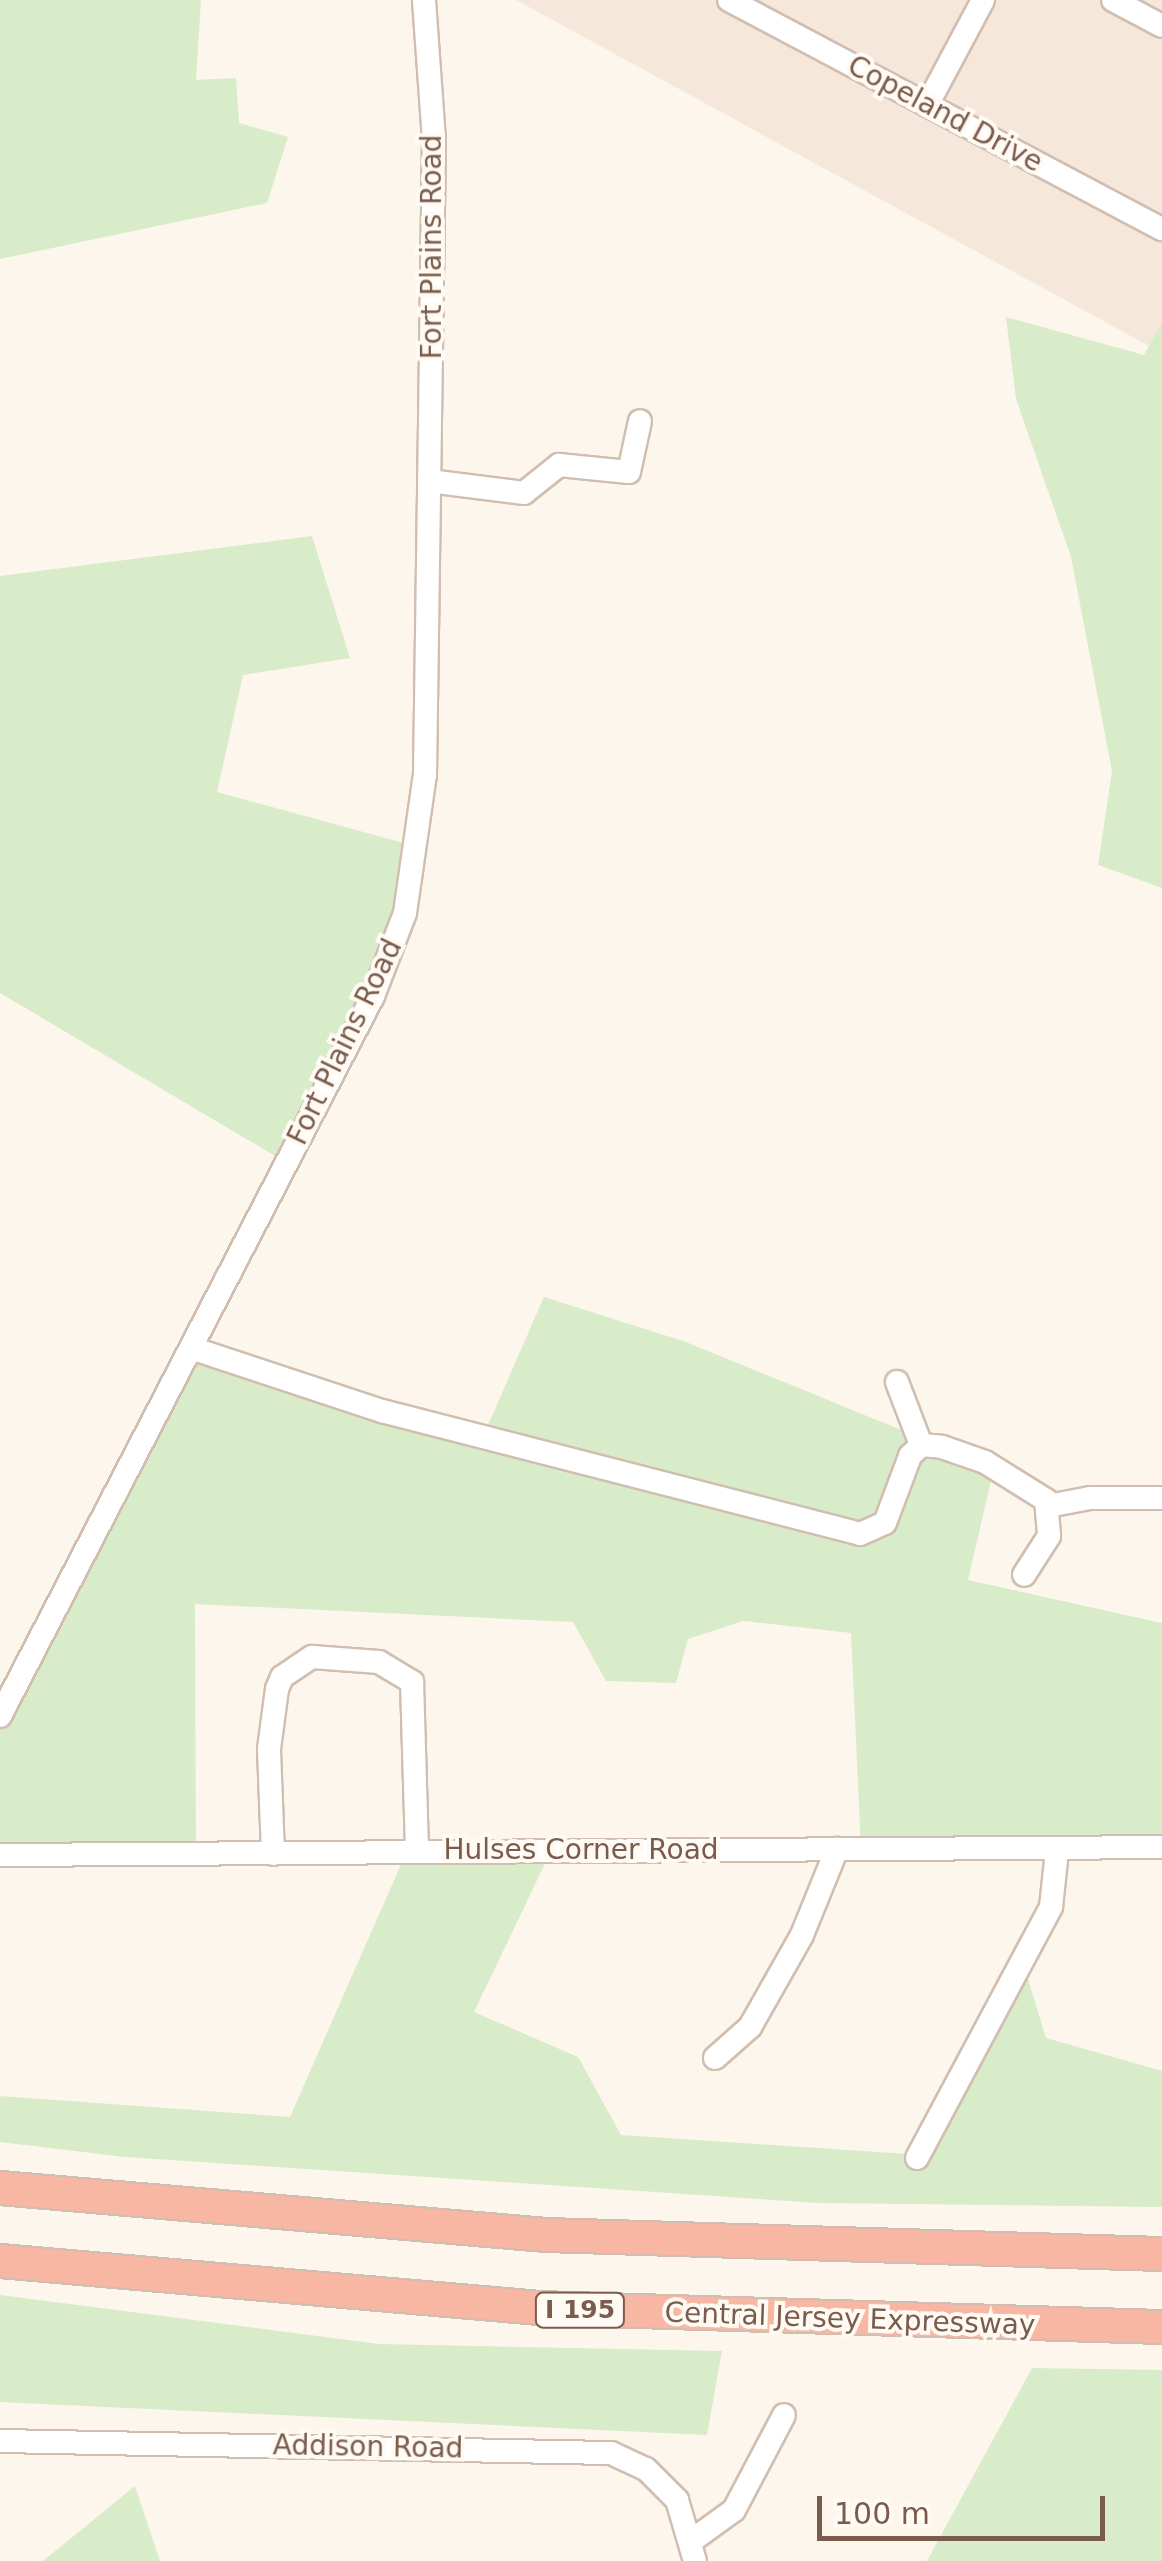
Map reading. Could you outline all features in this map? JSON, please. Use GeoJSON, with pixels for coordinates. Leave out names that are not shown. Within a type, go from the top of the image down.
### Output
{"type":"FeatureCollection","features":[{"type":"Feature","properties":{"kind":"highway"},"geometry":{"type":"LineString","coordinates":[[0,2188],[546,2234],[1162,2254]]}},
{"type":"Feature","properties":{"kind":"highway","name":"Central Jersey Expressway"},"geometry":{"type":"LineString","coordinates":[[0,2261],[538,2308],[1162,2327]]}},
{"type":"Feature","properties":{"kind":"street","name":"Fort Plains Road"},"geometry":{"type":"LineString","coordinates":[[0,1716],[372,996],[405,913],[425,774],[434,140],[424,0]]}},
{"type":"Feature","properties":{"kind":"street","name":"Copeland Drive"},"geometry":{"type":"LineString","coordinates":[[728,0],[766,9],[927,105],[1162,229]]}},
{"type":"Feature","properties":{"kind":"street"},"geometry":{"type":"LineString","coordinates":[[927,105],[983,0]]}},
{"type":"Feature","properties":{"kind":"street"},"geometry":{"type":"LineString","coordinates":[[1113,0],[1162,26]]}},
{"type":"Feature","properties":{"kind":"street"},"geometry":{"type":"LineString","coordinates":[[430,480],[524,493],[559,465],[628,472],[640,421]]}},
{"type":"Feature","properties":{"kind":"street"},"geometry":{"type":"LineString","coordinates":[[191,1348],[382,1411],[860,1534],[885,1523],[896,1481],[921,1445]]}},
{"type":"Feature","properties":{"kind":"street"},"geometry":{"type":"LineString","coordinates":[[898,1382],[921,1445]]}},
{"type":"Feature","properties":{"kind":"street"},"geometry":{"type":"LineString","coordinates":[[921,1445],[985,1462],[1048,1506],[1090,1498],[1162,1498]]}},
{"type":"Feature","properties":{"kind":"street"},"geometry":{"type":"LineString","coordinates":[[1024,1575],[1049,1536],[1048,1506]]}},
{"type":"Feature","properties":{"kind":"street"},"geometry":{"type":"LineString","coordinates":[[273,1854],[269,1750],[274,1702],[282,1677],[312,1656],[379,1662],[412,1682],[417,1851]]}},
{"type":"Feature","properties":{"kind":"street","name":"Hulses Corner Road"},"geometry":{"type":"LineString","coordinates":[[0,1855],[1057,1850],[1162,1846]]}},
{"type":"Feature","properties":{"kind":"street"},"geometry":{"type":"LineString","coordinates":[[715,2058],[750,2027],[802,1935],[836,1849]]}},
{"type":"Feature","properties":{"kind":"street"},"geometry":{"type":"LineString","coordinates":[[917,2158],[1052,1907],[1057,1850]]}},
{"type":"Feature","properties":{"kind":"street","name":"Addison Road"},"geometry":{"type":"LineString","coordinates":[[0,2441],[611,2454],[662,2481],[694,2550],[734,2510],[784,2415]]}},
{"type":"Feature","properties":{"kind":"shaded area"},"geometry":{"type":"Polygon","coordinates":[[[516,0],[1162,0],[1162,353],[516,0]]]}},
{"type":"Feature","properties":{"kind":"green space"},"geometry":{"type":"Polygon","coordinates":[[[0,0],[201,0],[196,80],[236,78],[239,123],[288,137],[267,203],[0,259],[0,0]]]}},
{"type":"Feature","properties":{"kind":"green space"},"geometry":{"type":"Polygon","coordinates":[[[1006,317],[1144,355],[1162,322],[1162,888],[1098,865],[1112,771],[1071,557],[1016,399],[1006,317]]]}},
{"type":"Feature","properties":{"kind":"green space"},"geometry":{"type":"Polygon","coordinates":[[[312,536],[350,658],[243,675],[217,792],[422,848],[336,1073],[287,1163],[0,993],[0,576],[312,536]]]}},
{"type":"Feature","properties":{"kind":"green space"},"geometry":{"type":"Polygon","coordinates":[[[544,1297],[686,1342],[994,1468],[968,1580],[1162,1623],[1162,1846],[861,1849],[851,1633],[743,1621],[688,1639],[676,1683],[606,1681],[573,1622],[195,1604],[196,1858],[0,1861],[0,1719],[198,1339],[485,1432],[544,1297]]]}},
{"type":"Feature","properties":{"kind":"green space"},"geometry":{"type":"Polygon","coordinates":[[[551,1851],[474,2012],[578,2057],[621,2135],[923,2155],[1024,1966],[1046,2038],[1162,2071],[1162,2207],[820,2203],[125,2157],[0,2142],[0,2096],[290,2117],[406,1853],[551,1851]]]}},
{"type":"Feature","properties":{"kind":"green space"},"geometry":{"type":"Polygon","coordinates":[[[0,2295],[379,2344],[722,2351],[707,2435],[0,2402],[0,2295]]]}},
{"type":"Feature","properties":{"kind":"green space"},"geometry":{"type":"Polygon","coordinates":[[[1032,2368],[1162,2370],[1162,2561],[927,2561],[1032,2368]]]}},
{"type":"Feature","properties":{"kind":"green space"},"geometry":{"type":"Polygon","coordinates":[[[135,2486],[160,2561],[43,2561],[135,2486]]]}}]}
